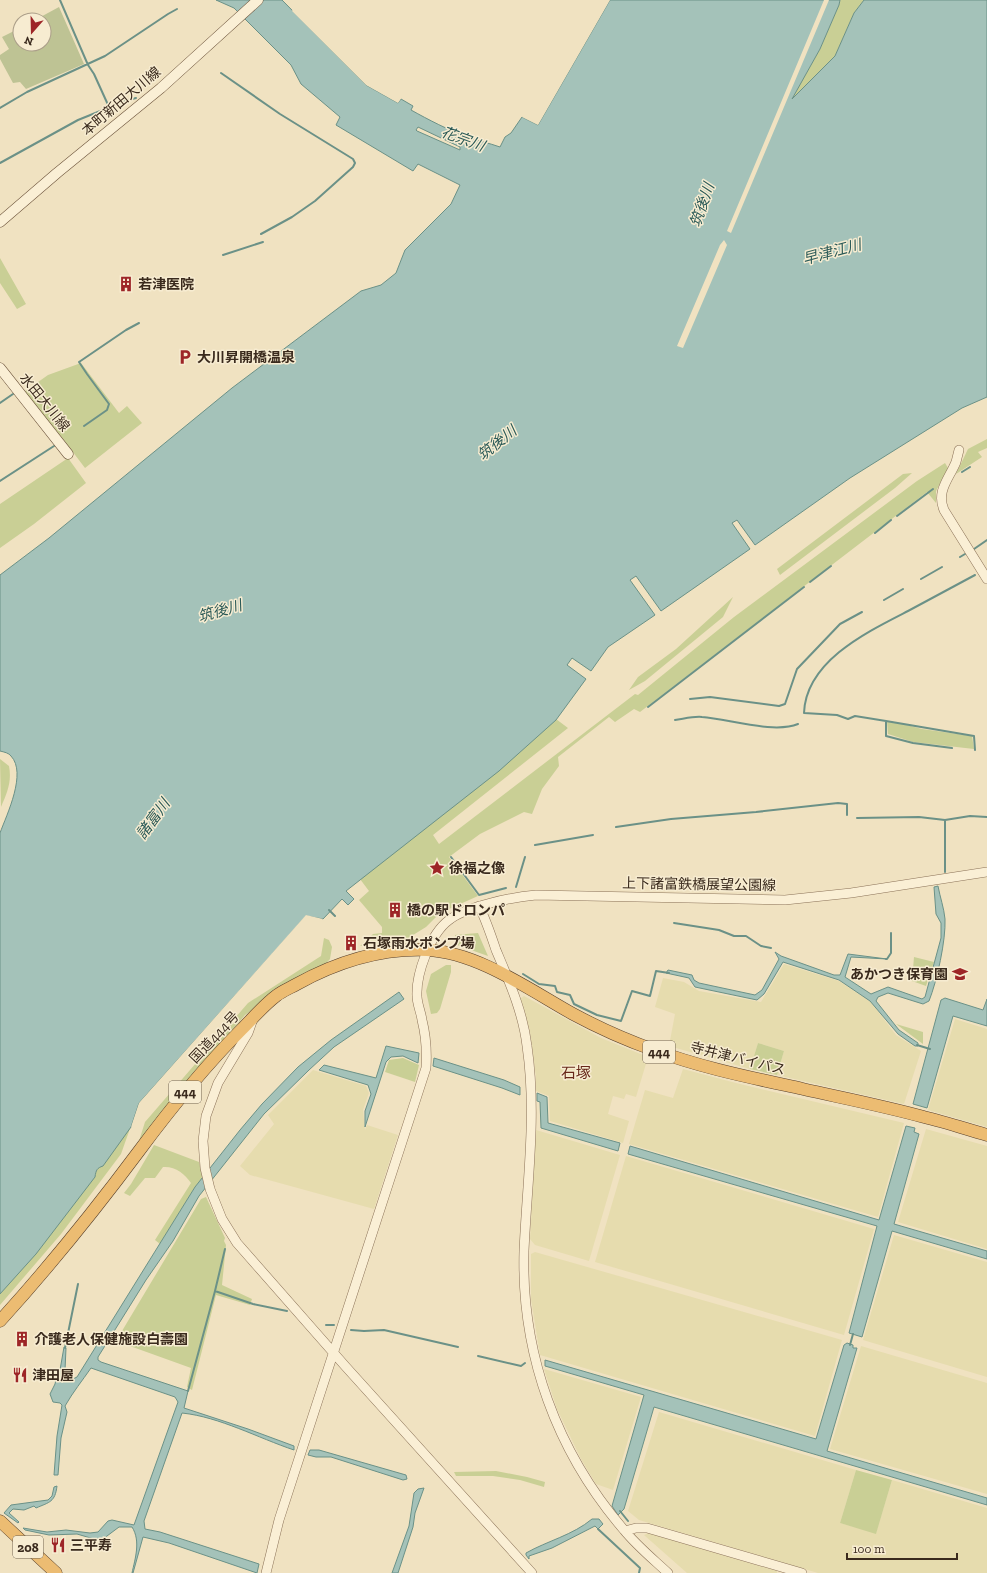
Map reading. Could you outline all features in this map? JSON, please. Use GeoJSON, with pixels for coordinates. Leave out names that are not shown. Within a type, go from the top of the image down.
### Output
{"type":"FeatureCollection","features":[{"type":"Feature","properties":{"kind":"highway","name":"寺井津バイパス"},"geometry":{"type":"LineString","coordinates":[[428,950],[448,953],[488,967],[611,1033],[654,1050],[696,1064],[927,1117],[987,1136]]}},
{"type":"Feature","properties":{"kind":"highway","name":"国道444号"},"geometry":{"type":"LineString","coordinates":[[0,1321],[37,1280],[75,1234],[166,1114],[212,1059],[276,996],[315,974],[338,964],[368,955],[428,950]]}},
{"type":"Feature","properties":{"kind":"highway","name":"208"},"geometry":{"type":"LineString","coordinates":[[0,1521],[48,1570]]}},
{"type":"Feature","properties":{"kind":"main road","name":"本町新田大川線"},"geometry":{"type":"LineString","coordinates":[[0,222],[57,172],[161,88],[258,0]]}},
{"type":"Feature","properties":{"kind":"main road","name":"水田大川線"},"geometry":{"type":"LineString","coordinates":[[0,368],[68,454]]}},
{"type":"Feature","properties":{"kind":"street"},"geometry":{"type":"LineString","coordinates":[[959,450],[956,462],[942,490],[941,503],[987,579]]}},
{"type":"Feature","properties":{"kind":"street","name":"上下諸富鉄橋展望公園線"},"geometry":{"type":"LineString","coordinates":[[266,1573],[279,1520],[426,1068],[427,1053],[423,1021],[417,999],[417,978],[420,967],[437,933],[448,920],[479,906],[517,896],[536,895],[785,900],[851,894],[987,872]]}},
{"type":"Feature","properties":{"kind":"street"},"geometry":{"type":"LineString","coordinates":[[479,906],[520,1011],[527,1044],[531,1077],[531,1143],[524,1275],[527,1320],[534,1358],[546,1398],[564,1440],[589,1483],[603,1504],[625,1531],[668,1573]]}},
{"type":"Feature","properties":{"kind":"street"},"geometry":{"type":"LineString","coordinates":[[254,1016],[248,1033],[218,1083],[206,1116],[203,1142],[205,1168],[210,1189],[222,1219],[237,1243],[532,1573]]}},
{"type":"Feature","properties":{"kind":"street"},"geometry":{"type":"LineString","coordinates":[[625,1531],[636,1528],[647,1528],[802,1573]]}},
{"type":"Feature","properties":{"kind":"shaded area"},"geometry":{"type":"Polygon","coordinates":[[[784,964],[839,981],[871,1002],[896,1035],[921,1051],[904,1104],[777,1075],[784,1051],[758,1043],[750,1069],[669,1046],[675,1014],[655,1007],[663,978],[684,982],[699,991],[761,1002],[784,964]]]}},
{"type":"Feature","properties":{"kind":"shaded area"},"geometry":{"type":"Polygon","coordinates":[[[524,996],[601,1038],[648,1057],[636,1097],[626,1094],[624,1099],[613,1096],[608,1114],[629,1121],[623,1143],[550,1121],[549,1096],[536,1091],[536,1077],[530,1032],[520,999],[524,996]]]}},
{"type":"Feature","properties":{"kind":"shaded area"},"geometry":{"type":"Polygon","coordinates":[[[955,1019],[987,1029],[987,1127],[928,1110],[955,1019]]]}},
{"type":"Feature","properties":{"kind":"shaded area"},"geometry":{"type":"Polygon","coordinates":[[[683,1069],[904,1123],[878,1217],[629,1144],[645,1090],[673,1098],[683,1069]]]}},
{"type":"Feature","properties":{"kind":"shaded area"},"geometry":{"type":"Polygon","coordinates":[[[313,1070],[366,1086],[369,1093],[363,1110],[365,1130],[367,1125],[398,1135],[374,1209],[250,1175],[240,1166],[274,1124],[268,1115],[313,1070]]]}},
{"type":"Feature","properties":{"kind":"shaded area"},"geometry":{"type":"Polygon","coordinates":[[[926,1129],[987,1146],[987,1249],[898,1222],[926,1129]]]}},
{"type":"Feature","properties":{"kind":"shaded area"},"geometry":{"type":"Polygon","coordinates":[[[536,1130],[620,1155],[589,1261],[535,1245],[530,1239],[536,1130]]]}},
{"type":"Feature","properties":{"kind":"shaded area"},"geometry":{"type":"Polygon","coordinates":[[[626,1156],[874,1229],[844,1335],[595,1262],[626,1156]]]}},
{"type":"Feature","properties":{"kind":"shaded area"},"geometry":{"type":"Polygon","coordinates":[[[894,1235],[987,1262],[987,1377],[863,1340],[894,1235]]]}},
{"type":"Feature","properties":{"kind":"shaded area"},"geometry":{"type":"Polygon","coordinates":[[[535,1252],[842,1340],[815,1436],[540,1355],[531,1299],[531,1254],[535,1252]]]}},
{"type":"Feature","properties":{"kind":"shaded area"},"geometry":{"type":"Polygon","coordinates":[[[861,1346],[987,1383],[987,1494],[830,1449],[861,1346]]]}},
{"type":"Feature","properties":{"kind":"shaded area"},"geometry":{"type":"Polygon","coordinates":[[[544,1369],[641,1397],[613,1490],[596,1484],[581,1459],[557,1409],[544,1369]]]}},
{"type":"Feature","properties":{"kind":"shaded area"},"geometry":{"type":"Polygon","coordinates":[[[659,1412],[856,1470],[840,1523],[876,1533],[892,1480],[987,1508],[987,1573],[818,1573],[639,1520],[628,1511],[659,1412]]]}},
{"type":"Feature","properties":{"kind":"shaded area"},"geometry":{"type":"Polygon","coordinates":[[[649,1533],[777,1571],[777,1573],[687,1573],[644,1535],[649,1533]]]}},
{"type":"Feature","properties":{"kind":"green space"},"geometry":{"type":"Polygon","coordinates":[[[840,0],[864,0],[854,13],[835,56],[791,100],[820,49],[840,0]]]}},
{"type":"Feature","properties":{"kind":"green space"},"geometry":{"type":"Polygon","coordinates":[[[59,7],[84,64],[26,89],[20,82],[13,83],[0,59],[0,55],[9,49],[2,37],[12,32],[12,52],[52,52],[52,12],[50,12],[59,7]]]}},
{"type":"Feature","properties":{"kind":"green space"},"geometry":{"type":"Polygon","coordinates":[[[0,258],[26,304],[17,309],[0,283],[0,258]]]}},
{"type":"Feature","properties":{"kind":"green space"},"geometry":{"type":"Polygon","coordinates":[[[81,363],[119,413],[127,406],[142,423],[85,468],[24,392],[48,375],[81,363]]]}},
{"type":"Feature","properties":{"kind":"green space"},"geometry":{"type":"Polygon","coordinates":[[[987,439],[987,448],[978,452],[982,457],[956,474],[968,449],[987,439]]]}},
{"type":"Feature","properties":{"kind":"green space"},"geometry":{"type":"Polygon","coordinates":[[[68,458],[86,483],[34,524],[0,548],[0,504],[68,458]]]}},
{"type":"Feature","properties":{"kind":"green space"},"geometry":{"type":"Polygon","coordinates":[[[945,463],[948,468],[936,491],[936,503],[927,492],[640,712],[634,709],[615,722],[609,717],[558,757],[559,766],[542,789],[532,814],[524,812],[480,834],[449,857],[478,896],[440,913],[426,927],[405,940],[360,946],[373,934],[382,933],[382,927],[359,900],[369,891],[360,879],[497,751],[586,679],[556,719],[568,728],[433,835],[439,844],[635,694],[638,695],[734,617],[917,481],[945,463]]]}},
{"type":"Feature","properties":{"kind":"green space"},"geometry":{"type":"Polygon","coordinates":[[[912,473],[895,488],[780,575],[777,569],[903,474],[912,473]]]}},
{"type":"Feature","properties":{"kind":"green space"},"geometry":{"type":"Polygon","coordinates":[[[733,597],[723,617],[645,681],[629,690],[638,677],[676,649],[733,597]]]}},
{"type":"Feature","properties":{"kind":"green space"},"geometry":{"type":"Polygon","coordinates":[[[887,721],[922,729],[972,736],[974,749],[913,742],[888,734],[887,721]]]}},
{"type":"Feature","properties":{"kind":"green space"},"geometry":{"type":"Polygon","coordinates":[[[0,759],[9,766],[10,772],[8,787],[1,807],[0,759]]]}},
{"type":"Feature","properties":{"kind":"green space"},"geometry":{"type":"Polygon","coordinates":[[[478,933],[488,956],[457,945],[455,935],[478,933]]]}},
{"type":"Feature","properties":{"kind":"green space"},"geometry":{"type":"Polygon","coordinates":[[[324,938],[329,940],[332,947],[330,959],[323,967],[286,986],[245,1015],[139,1141],[145,1122],[248,1003],[321,956],[324,938]]]}},
{"type":"Feature","properties":{"kind":"green space"},"geometry":{"type":"Polygon","coordinates":[[[914,957],[934,962],[926,986],[912,981],[914,957]]]}},
{"type":"Feature","properties":{"kind":"green space"},"geometry":{"type":"Polygon","coordinates":[[[446,965],[451,965],[451,972],[440,1009],[437,1013],[431,1014],[426,991],[431,974],[446,965]]]}},
{"type":"Feature","properties":{"kind":"green space"},"geometry":{"type":"Polygon","coordinates":[[[896,1024],[923,1032],[923,1044],[896,1024]]]}},
{"type":"Feature","properties":{"kind":"green space"},"geometry":{"type":"Polygon","coordinates":[[[758,1043],[784,1051],[777,1075],[750,1069],[758,1043]]]}},
{"type":"Feature","properties":{"kind":"green space"},"geometry":{"type":"Polygon","coordinates":[[[403,1058],[419,1065],[415,1082],[385,1072],[389,1060],[403,1058]]]}},
{"type":"Feature","properties":{"kind":"green space"},"geometry":{"type":"Polygon","coordinates":[[[139,1103],[121,1154],[61,1234],[0,1305],[0,1286],[139,1103]]]}},
{"type":"Feature","properties":{"kind":"green space"},"geometry":{"type":"Polygon","coordinates":[[[154,1145],[199,1162],[203,1179],[195,1187],[160,1244],[155,1240],[191,1183],[176,1169],[163,1167],[155,1178],[145,1178],[130,1196],[124,1193],[154,1145]]]}},
{"type":"Feature","properties":{"kind":"green space"},"geometry":{"type":"Polygon","coordinates":[[[206,1197],[225,1238],[224,1241],[226,1245],[222,1285],[252,1299],[250,1305],[216,1295],[192,1390],[187,1387],[191,1368],[116,1341],[201,1199],[206,1197]]]}},
{"type":"Feature","properties":{"kind":"green space"},"geometry":{"type":"Polygon","coordinates":[[[856,1470],[892,1480],[876,1534],[840,1523],[856,1470]]]}},
{"type":"Feature","properties":{"kind":"green space"},"geometry":{"type":"Polygon","coordinates":[[[496,1471],[545,1482],[544,1487],[520,1480],[493,1476],[456,1476],[454,1472],[496,1471]]]}},
{"type":"Feature","properties":{"kind":"water"},"geometry":{"type":"Polygon","coordinates":[[[216,0],[282,0],[366,85],[398,103],[401,99],[413,106],[411,110],[446,128],[500,147],[505,137],[511,133],[522,117],[538,125],[610,0],[840,0],[820,49],[792,99],[835,56],[854,13],[864,0],[987,0],[987,397],[962,408],[850,478],[755,545],[737,520],[732,523],[750,549],[661,611],[636,576],[630,580],[655,615],[608,647],[591,671],[572,658],[567,665],[586,679],[556,720],[499,771],[346,891],[354,899],[348,905],[342,899],[323,919],[306,916],[139,1103],[131,1127],[103,1166],[97,1170],[95,1177],[36,1254],[0,1294],[0,833],[11,805],[17,773],[15,763],[11,756],[8,753],[0,751],[0,575],[49,538],[232,388],[361,291],[381,285],[396,273],[405,250],[451,204],[460,185],[418,164],[413,171],[336,125],[340,117],[301,84],[291,65],[234,8],[216,0]],[[418,127],[416,130],[460,150],[460,147],[418,127]]]}},
{"type":"Feature","properties":{"kind":"water"},"geometry":{"type":"Polygon","coordinates":[[[938,886],[945,919],[945,928],[935,983],[929,1001],[923,1004],[888,993],[878,997],[876,1001],[899,1030],[918,1043],[918,1046],[915,1046],[898,1034],[870,1001],[839,980],[783,962],[764,994],[757,1000],[695,987],[689,978],[666,973],[668,970],[692,975],[694,980],[699,983],[755,995],[762,990],[779,959],[775,952],[781,956],[834,975],[840,975],[848,954],[887,959],[851,957],[845,977],[871,994],[888,987],[922,999],[925,997],[941,938],[941,923],[936,914],[934,887],[938,886]]]}},
{"type":"Feature","properties":{"kind":"water"},"geometry":{"type":"Polygon","coordinates":[[[399,992],[404,999],[334,1047],[264,1114],[199,1196],[173,1241],[146,1280],[98,1357],[98,1360],[101,1362],[188,1391],[184,1408],[294,1446],[294,1450],[225,1423],[196,1415],[182,1413],[144,1521],[145,1529],[160,1532],[259,1564],[257,1573],[169,1543],[143,1537],[132,1573],[137,1544],[135,1532],[132,1527],[119,1527],[103,1539],[94,1539],[77,1534],[49,1535],[25,1530],[23,1528],[47,1532],[66,1530],[90,1533],[98,1532],[108,1521],[112,1520],[134,1525],[178,1402],[175,1397],[91,1368],[65,1406],[67,1412],[61,1438],[58,1475],[54,1475],[57,1436],[62,1405],[60,1403],[53,1402],[50,1394],[55,1384],[58,1371],[60,1370],[64,1347],[66,1348],[65,1370],[68,1379],[71,1380],[77,1377],[195,1187],[240,1130],[262,1104],[298,1067],[331,1040],[399,992]]]}},
{"type":"Feature","properties":{"kind":"water"},"geometry":{"type":"Polygon","coordinates":[[[945,998],[983,1010],[987,999],[987,1026],[953,1016],[927,1108],[913,1104],[941,1000],[945,998]]]}},
{"type":"Feature","properties":{"kind":"water"},"geometry":{"type":"Polygon","coordinates":[[[386,1046],[419,1053],[418,1063],[403,1056],[391,1057],[386,1062],[365,1127],[365,1111],[371,1094],[368,1085],[319,1070],[324,1065],[376,1078],[386,1046]]]}},
{"type":"Feature","properties":{"kind":"water"},"geometry":{"type":"Polygon","coordinates":[[[434,1058],[504,1080],[520,1087],[520,1095],[433,1066],[434,1058]]]}},
{"type":"Feature","properties":{"kind":"water"},"geometry":{"type":"Polygon","coordinates":[[[537,1093],[547,1097],[548,1123],[620,1143],[618,1151],[541,1128],[540,1102],[537,1101],[537,1093]]]}},
{"type":"Feature","properties":{"kind":"water"},"geometry":{"type":"Polygon","coordinates":[[[906,1126],[915,1128],[914,1132],[919,1134],[894,1224],[987,1251],[987,1259],[892,1231],[862,1337],[849,1333],[877,1226],[628,1154],[630,1146],[879,1220],[906,1126]]]}},
{"type":"Feature","properties":{"kind":"water"},"geometry":{"type":"Polygon","coordinates":[[[847,1343],[853,1345],[853,1348],[857,1348],[827,1451],[987,1498],[987,1505],[654,1407],[624,1509],[618,1515],[612,1506],[644,1395],[545,1366],[545,1360],[816,1439],[844,1345],[847,1343]]]}},
{"type":"Feature","properties":{"kind":"water"},"geometry":{"type":"Polygon","coordinates":[[[310,1450],[319,1450],[406,1475],[407,1479],[403,1480],[331,1457],[316,1457],[308,1455],[310,1450]]]}},
{"type":"Feature","properties":{"kind":"water"},"geometry":{"type":"Polygon","coordinates":[[[57,1486],[55,1495],[48,1503],[36,1508],[34,1506],[24,1510],[13,1509],[9,1513],[19,1522],[18,1523],[4,1513],[11,1505],[48,1500],[52,1496],[54,1487],[57,1486]]]}},
{"type":"Feature","properties":{"kind":"water"},"geometry":{"type":"Polygon","coordinates":[[[424,1488],[415,1513],[413,1527],[398,1573],[392,1573],[409,1526],[414,1493],[418,1489],[424,1488]]]}},
{"type":"Feature","properties":{"kind":"water"},"geometry":{"type":"Polygon","coordinates":[[[592,1519],[599,1519],[603,1524],[598,1529],[595,1526],[552,1548],[529,1556],[529,1559],[526,1555],[526,1553],[585,1525],[592,1519]]]}},
{"type":"Feature","properties":{"kind":"pier"},"geometry":{"type":"Polygon","coordinates":[[[608,0],[610,0],[538,125],[522,117],[523,115],[537,122],[608,0]]]}},
{"type":"Feature","properties":{"kind":"pier"},"geometry":{"type":"Polygon","coordinates":[[[824,0],[829,0],[731,233],[727,231],[824,0]]]}},
{"type":"Feature","properties":{"kind":"pier"},"geometry":{"type":"Polygon","coordinates":[[[293,9],[367,84],[398,100],[402,97],[398,103],[366,85],[292,11],[293,9]]]}},
{"type":"Feature","properties":{"kind":"pier"},"geometry":{"type":"Polygon","coordinates":[[[724,240],[727,245],[683,348],[677,346],[720,245],[724,240]]]}},
{"type":"Feature","properties":{"kind":"pier"},"geometry":{"type":"Polygon","coordinates":[[[306,915],[323,919],[321,921],[307,918],[140,1104],[133,1126],[131,1127],[139,1103],[306,915]]]}},
{"type":"Feature","properties":{"kind":"waterway"},"geometry":{"type":"LineString","coordinates":[[60,0],[88,65],[94,74],[109,107]]}},
{"type":"Feature","properties":{"kind":"waterway"},"geometry":{"type":"LineString","coordinates":[[0,108],[27,92],[105,56],[177,9]]}},
{"type":"Feature","properties":{"kind":"waterway"},"geometry":{"type":"LineString","coordinates":[[221,73],[280,114],[353,159],[355,163],[353,167],[315,201],[292,217],[261,234]]}},
{"type":"Feature","properties":{"kind":"waterway"},"geometry":{"type":"LineString","coordinates":[[0,163],[78,120],[136,98]]}},
{"type":"Feature","properties":{"kind":"waterway"},"geometry":{"type":"LineString","coordinates":[[223,255],[263,242]]}},
{"type":"Feature","properties":{"kind":"waterway"},"geometry":{"type":"LineString","coordinates":[[84,426],[107,410],[109,404],[79,362],[126,330],[139,323]]}},
{"type":"Feature","properties":{"kind":"waterway"},"geometry":{"type":"LineString","coordinates":[[0,403],[13,394]]}},
{"type":"Feature","properties":{"kind":"waterway"},"geometry":{"type":"LineString","coordinates":[[0,481],[54,446]]}},
{"type":"Feature","properties":{"kind":"waterway"},"geometry":{"type":"LineString","coordinates":[[962,472],[970,467]]}},
{"type":"Feature","properties":{"kind":"waterway"},"geometry":{"type":"LineString","coordinates":[[897,516],[933,489]]}},
{"type":"Feature","properties":{"kind":"waterway"},"geometry":{"type":"LineString","coordinates":[[875,533],[891,520]]}},
{"type":"Feature","properties":{"kind":"waterway"},"geometry":{"type":"LineString","coordinates":[[974,549],[987,540]]}},
{"type":"Feature","properties":{"kind":"waterway"},"geometry":{"type":"LineString","coordinates":[[960,557],[965,554]]}},
{"type":"Feature","properties":{"kind":"waterway"},"geometry":{"type":"LineString","coordinates":[[810,582],[831,566]]}},
{"type":"Feature","properties":{"kind":"waterway"},"geometry":{"type":"LineString","coordinates":[[921,579],[942,567]]}},
{"type":"Feature","properties":{"kind":"waterway"},"geometry":{"type":"LineString","coordinates":[[952,748],[913,743],[886,736],[886,721],[855,716],[848,719],[837,715],[804,713],[807,695],[815,678],[827,663],[841,650],[875,628],[975,575]]}},
{"type":"Feature","properties":{"kind":"waterway"},"geometry":{"type":"LineString","coordinates":[[648,707],[804,587]]}},
{"type":"Feature","properties":{"kind":"waterway"},"geometry":{"type":"LineString","coordinates":[[884,600],[903,589]]}},
{"type":"Feature","properties":{"kind":"waterway"},"geometry":{"type":"LineString","coordinates":[[690,699],[710,697],[779,706],[785,704],[797,669],[840,624],[862,612]]}},
{"type":"Feature","properties":{"kind":"waterway"},"geometry":{"type":"LineString","coordinates":[[675,720],[702,717],[764,727],[788,727],[798,724]]}},
{"type":"Feature","properties":{"kind":"waterway"},"geometry":{"type":"LineString","coordinates":[[886,721],[974,736],[975,750]]}},
{"type":"Feature","properties":{"kind":"waterway"},"geometry":{"type":"LineString","coordinates":[[616,827],[671,819],[838,803],[847,804],[847,815]]}},
{"type":"Feature","properties":{"kind":"waterway"},"geometry":{"type":"LineString","coordinates":[[857,818],[919,817],[945,820],[970,816],[987,817]]}},
{"type":"Feature","properties":{"kind":"waterway"},"geometry":{"type":"LineString","coordinates":[[945,820],[945,872]]}},
{"type":"Feature","properties":{"kind":"waterway"},"geometry":{"type":"LineString","coordinates":[[535,845],[593,835]]}},
{"type":"Feature","properties":{"kind":"waterway"},"geometry":{"type":"LineString","coordinates":[[451,857],[479,895],[506,888]]}},
{"type":"Feature","properties":{"kind":"waterway"},"geometry":{"type":"LineString","coordinates":[[516,887],[525,857]]}},
{"type":"Feature","properties":{"kind":"waterway"},"geometry":{"type":"LineString","coordinates":[[329,910],[335,916]]}},
{"type":"Feature","properties":{"kind":"waterway"},"geometry":{"type":"LineString","coordinates":[[674,923],[719,930],[734,936],[746,936],[761,946],[771,948]]}},
{"type":"Feature","properties":{"kind":"waterway"},"geometry":{"type":"LineString","coordinates":[[886,959],[891,953],[891,933]]}},
{"type":"Feature","properties":{"kind":"waterway"},"geometry":{"type":"LineString","coordinates":[[523,974],[539,984],[555,986],[557,992],[570,995],[574,1004],[597,1015],[621,1021],[632,991],[650,996],[656,971],[669,973]]}},
{"type":"Feature","properties":{"kind":"waterway"},"geometry":{"type":"LineString","coordinates":[[917,1045],[930,1049]]}},
{"type":"Feature","properties":{"kind":"waterway"},"geometry":{"type":"LineString","coordinates":[[215,1291],[225,1249]]}},
{"type":"Feature","properties":{"kind":"waterway"},"geometry":{"type":"LineString","coordinates":[[65,1348],[78,1284]]}},
{"type":"Feature","properties":{"kind":"waterway"},"geometry":{"type":"LineString","coordinates":[[188,1391],[215,1291],[253,1304],[287,1311]]}},
{"type":"Feature","properties":{"kind":"waterway"},"geometry":{"type":"LineString","coordinates":[[326,1325],[334,1325]]}},
{"type":"Feature","properties":{"kind":"waterway"},"geometry":{"type":"LineString","coordinates":[[351,1330],[384,1330],[458,1347]]}},
{"type":"Feature","properties":{"kind":"waterway"},"geometry":{"type":"LineString","coordinates":[[850,1345],[853,1334]]}},
{"type":"Feature","properties":{"kind":"waterway"},"geometry":{"type":"LineString","coordinates":[[478,1356],[521,1366],[525,1363]]}},
{"type":"Feature","properties":{"kind":"waterway"},"geometry":{"type":"LineString","coordinates":[[620,1511],[628,1521]]}},
{"type":"Feature","properties":{"kind":"waterway"},"geometry":{"type":"LineString","coordinates":[[598,1529],[640,1568],[639,1573]]}},
{"type":"Feature","properties":{"kind":"place","name":"若津医院"},"geometry":{"type":"Point","coordinates":[126,284]}},
{"type":"Feature","properties":{"kind":"place","name":"大川昇開橋温泉"},"geometry":{"type":"Point","coordinates":[185,357]}},
{"type":"Feature","properties":{"kind":"place","name":"徐福之像"},"geometry":{"type":"Point","coordinates":[437,868]}},
{"type":"Feature","properties":{"kind":"place","name":"橋の駅ドロンパ"},"geometry":{"type":"Point","coordinates":[395,910]}},
{"type":"Feature","properties":{"kind":"place","name":"石塚雨水ポンプ場"},"geometry":{"type":"Point","coordinates":[351,943]}},
{"type":"Feature","properties":{"kind":"place","name":"あかつき保育園"},"geometry":{"type":"Point","coordinates":[960,974]}},
{"type":"Feature","properties":{"kind":"place","name":"介護老人保健施設白壽園"},"geometry":{"type":"Point","coordinates":[22,1339]}},
{"type":"Feature","properties":{"kind":"place","name":"津田屋"},"geometry":{"type":"Point","coordinates":[20,1375]}},
{"type":"Feature","properties":{"kind":"place","name":"三平寿"},"geometry":{"type":"Point","coordinates":[58,1545]}},
{"type":"Feature","properties":{"kind":"district","name":"石塚"},"geometry":{"type":"Point","coordinates":[576,1073]}},
{"type":"Feature","properties":{"kind":"water label","name":"花宗川"},"geometry":{"type":"Point","coordinates":[463,139]}},
{"type":"Feature","properties":{"kind":"water label","name":"筑後川"},"geometry":{"type":"Point","coordinates":[702,205]}},
{"type":"Feature","properties":{"kind":"water label","name":"早津江川"},"geometry":{"type":"Point","coordinates":[832,252]}},
{"type":"Feature","properties":{"kind":"water label","name":"筑後川"},"geometry":{"type":"Point","coordinates":[497,443]}},
{"type":"Feature","properties":{"kind":"water label","name":"筑後川"},"geometry":{"type":"Point","coordinates":[220,611]}},
{"type":"Feature","properties":{"kind":"water label","name":"諸富川"},"geometry":{"type":"Point","coordinates":[153,819]}}]}
